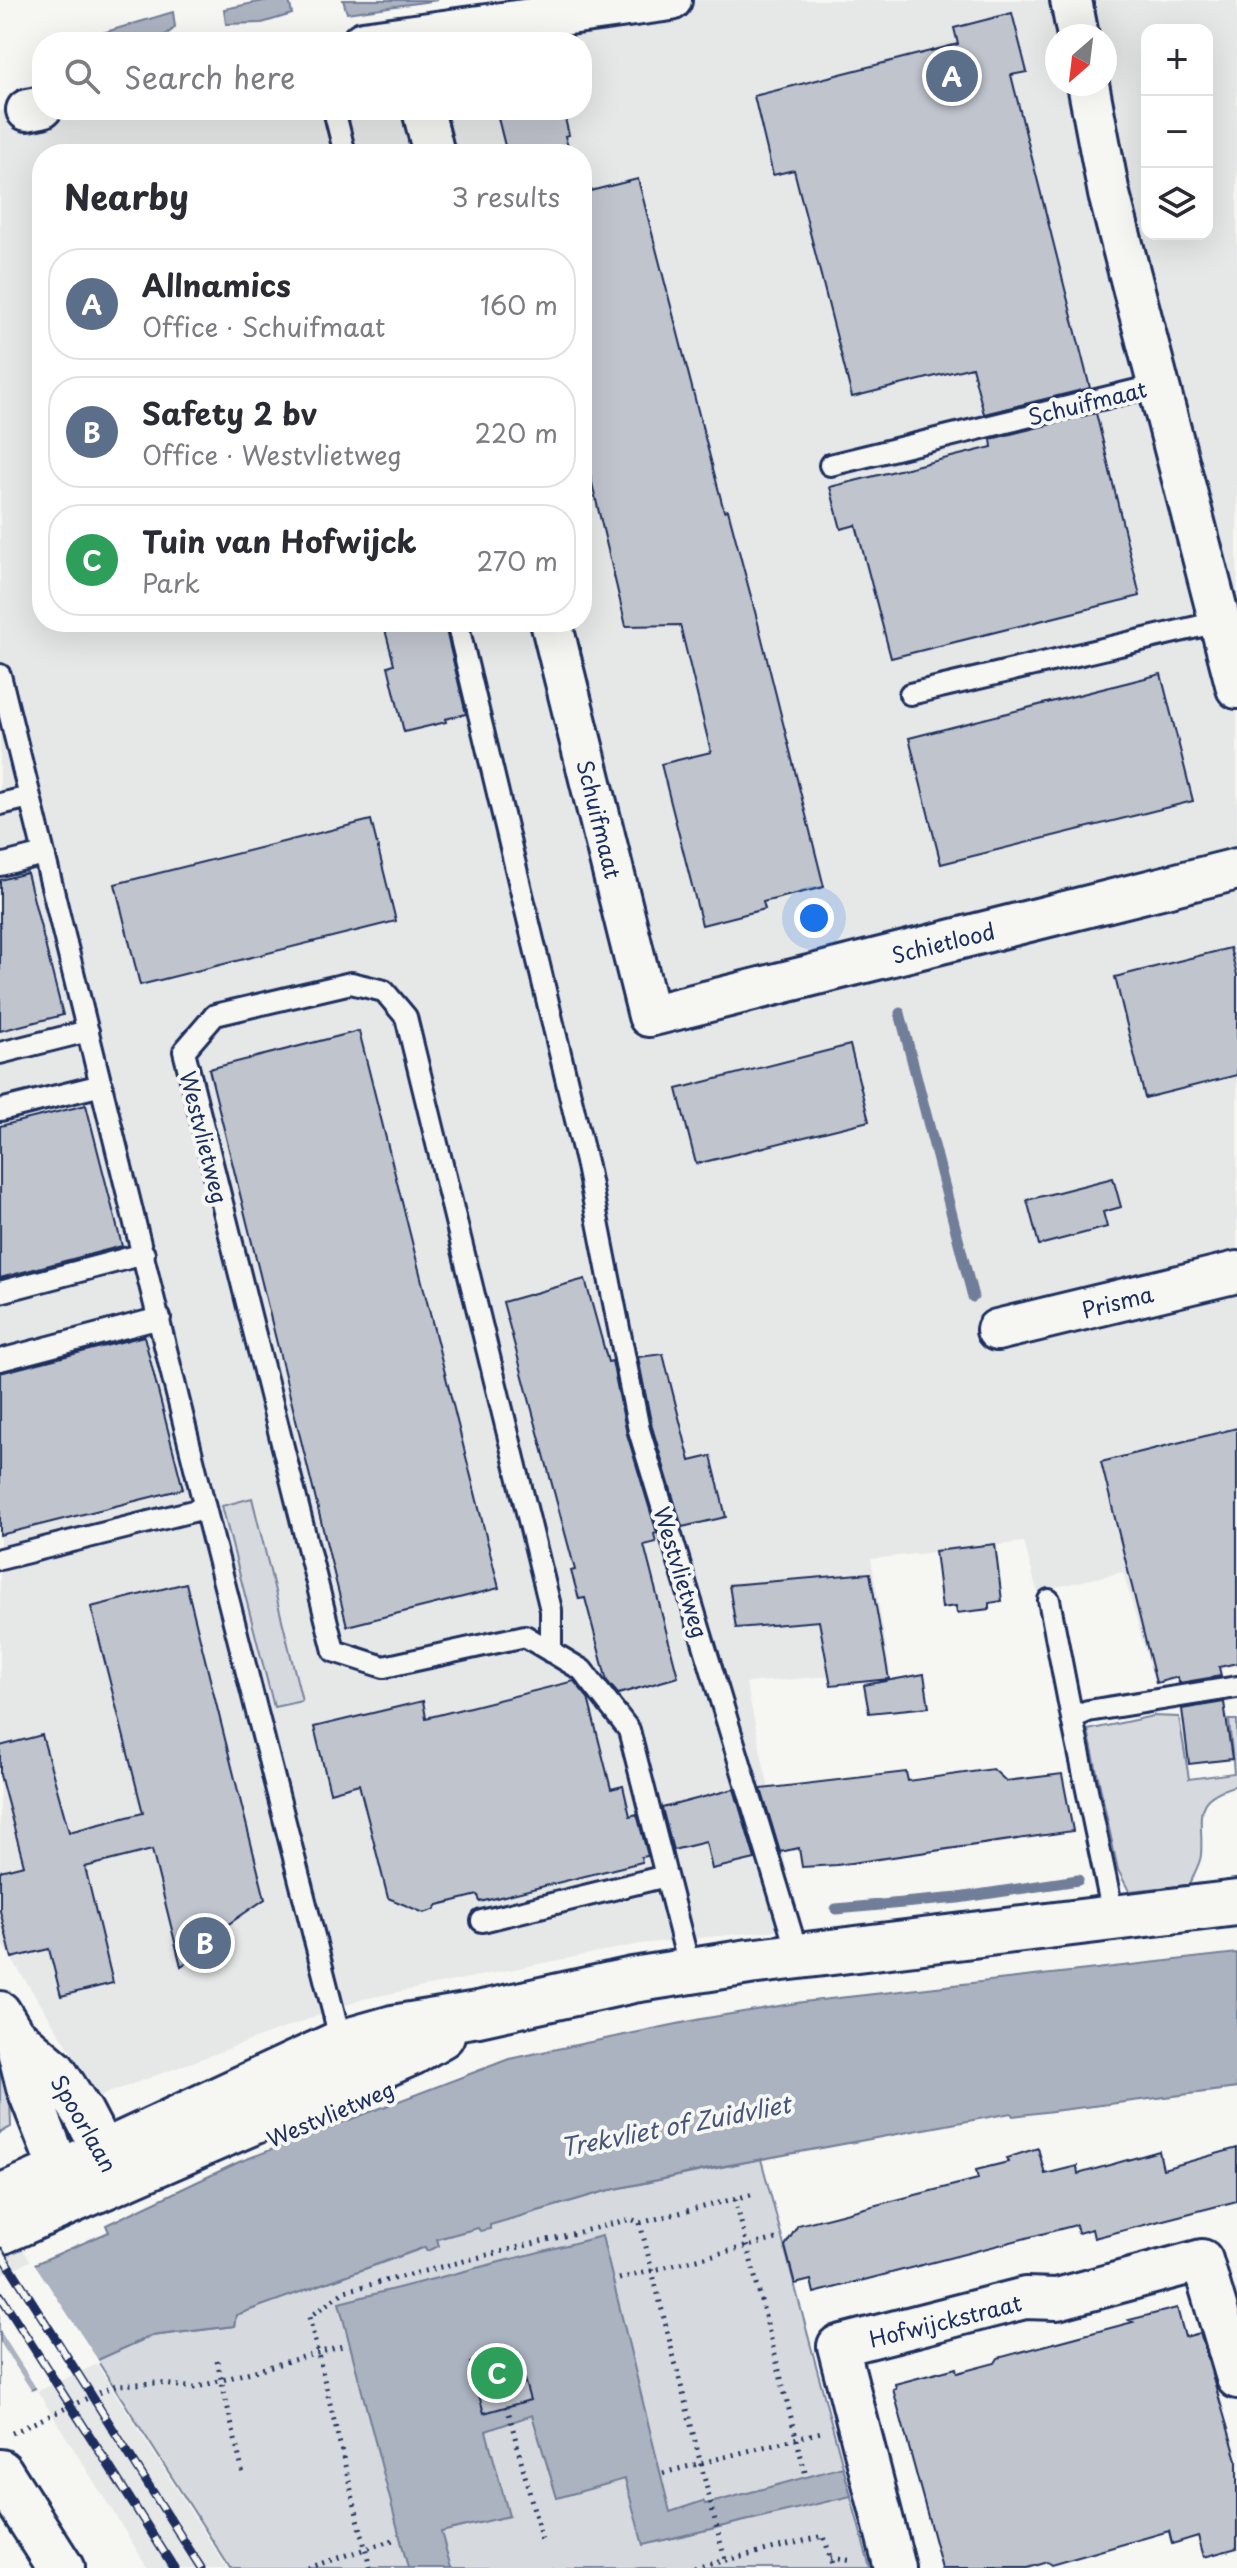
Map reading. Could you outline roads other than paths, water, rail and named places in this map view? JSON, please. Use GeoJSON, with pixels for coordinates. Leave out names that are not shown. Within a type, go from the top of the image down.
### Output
{"type":"FeatureCollection","features":[{"type":"Feature","properties":{"kind":"main road"},"geometry":{"type":"LineString","coordinates":[[0,2197],[65,2186],[111,2167],[347,2060],[393,2028],[478,2014],[690,1970],[1237,1903]]}},
{"type":"Feature","properties":{"kind":"main road"},"geometry":{"type":"LineString","coordinates":[[0,2232],[65,2186]]}},
{"type":"Feature","properties":{"kind":"main road"},"geometry":{"type":"LineString","coordinates":[[0,2472],[61,2568]]}},
{"type":"Feature","properties":{"kind":"street"},"geometry":{"type":"LineString","coordinates":[[453,32],[671,0]]}},
{"type":"Feature","properties":{"kind":"street"},"geometry":{"type":"LineString","coordinates":[[1071,0],[1076,24]]}},
{"type":"Feature","properties":{"kind":"street","name":"Schuifmaat"},"geometry":{"type":"LineString","coordinates":[[1090,96],[1109,194],[1237,688]]}},
{"type":"Feature","properties":{"kind":"street"},"geometry":{"type":"LineString","coordinates":[[426,120],[432,144]]}},
{"type":"Feature","properties":{"kind":"street","name":"Schuifmaat"},"geometry":{"type":"LineString","coordinates":[[553,632],[649,1016]]}},
{"type":"Feature","properties":{"kind":"street","name":"Schietlood"},"geometry":{"type":"LineString","coordinates":[[649,1016],[1237,869]]}},
{"type":"Feature","properties":{"kind":"street","name":"Prisma"},"geometry":{"type":"LineString","coordinates":[[997,1330],[1237,1272]]}},
{"type":"Feature","properties":{"kind":"street","name":"Spoorlaan"},"geometry":{"type":"LineString","coordinates":[[7,2024],[55,2070],[83,2113],[111,2167]]}},
{"type":"Feature","properties":{"kind":"street","name":"Spoorlaan"},"geometry":{"type":"LineString","coordinates":[[7,2024],[27,2087],[65,2186]]}},
{"type":"Feature","properties":{"kind":"street","name":"Hofwijckstraat"},"geometry":{"type":"LineString","coordinates":[[895,2568],[838,2346],[1025,2298],[1057,2299],[1202,2260],[1237,2378]]}},
{"type":"Feature","properties":{"kind":"lane"},"geometry":{"type":"LineString","coordinates":[[336,120],[342,144]]}},
{"type":"Feature","properties":{"kind":"lane","name":"Schuifmaat"},"geometry":{"type":"LineString","coordinates":[[830,465],[1158,385]]}},
{"type":"Feature","properties":{"kind":"lane"},"geometry":{"type":"LineString","coordinates":[[910,694],[1218,622]]}},
{"type":"Feature","properties":{"kind":"lane","name":"Westvlietweg"},"geometry":{"type":"LineString","coordinates":[[459,632],[587,1166],[639,1430],[798,1955]]}},
{"type":"Feature","properties":{"kind":"lane"},"geometry":{"type":"LineString","coordinates":[[0,675],[205,1508],[347,2060]]}},
{"type":"Feature","properties":{"kind":"lane"},"geometry":{"type":"LineString","coordinates":[[0,804],[30,797]]}},
{"type":"Feature","properties":{"kind":"lane"},"geometry":{"type":"LineString","coordinates":[[0,865],[44,854]]}},
{"type":"Feature","properties":{"kind":"lane","name":"Westvlietweg"},"geometry":{"type":"LineString","coordinates":[[551,1652],[551,1610],[406,1017],[384,991],[351,983],[215,1015],[184,1051],[334,1651],[384,1667],[525,1636],[551,1652],[582,1670],[629,1730],[690,1970]]}},
{"type":"Feature","properties":{"kind":"lane"},"geometry":{"type":"LineString","coordinates":[[0,1053],[88,1031]]}},
{"type":"Feature","properties":{"kind":"lane"},"geometry":{"type":"LineString","coordinates":[[0,1110],[102,1085]]}},
{"type":"Feature","properties":{"kind":"lane"},"geometry":{"type":"LineString","coordinates":[[0,1292],[144,1254]]}},
{"type":"Feature","properties":{"kind":"lane"},"geometry":{"type":"LineString","coordinates":[[0,1360],[160,1318]]}},
{"type":"Feature","properties":{"kind":"lane"},"geometry":{"type":"LineString","coordinates":[[0,1559],[205,1508]]}},
{"type":"Feature","properties":{"kind":"lane"},"geometry":{"type":"LineString","coordinates":[[1049,1600],[1114,1919]]}},
{"type":"Feature","properties":{"kind":"lane"},"geometry":{"type":"LineString","coordinates":[[1072,1718],[1088,1711],[1237,1687]]}},
{"type":"Feature","properties":{"kind":"lane"},"geometry":{"type":"LineString","coordinates":[[482,1921],[666,1876]]}},
{"type":"Feature","properties":{"kind":"water"},"geometry":{"type":"Polygon","coordinates":[[[269,0],[289,0],[292,14],[262,23],[226,24],[224,9],[269,0]]]}},
{"type":"Feature","properties":{"kind":"water"},"geometry":{"type":"Polygon","coordinates":[[[343,0],[438,0],[347,13],[343,0]]]}},
{"type":"Feature","properties":{"kind":"water"},"geometry":{"type":"Polygon","coordinates":[[[173,12],[175,27],[169,32],[106,32],[173,12]]]}},
{"type":"Feature","properties":{"kind":"water","name":"Trekvliet of Zuidvliet"},"geometry":{"type":"Polygon","coordinates":[[[1237,1953],[1237,2088],[1013,2116],[1011,2113],[606,2191],[490,2225],[490,2229],[480,2231],[478,2228],[437,2239],[439,2246],[427,2251],[425,2247],[236,2315],[234,2326],[151,2336],[0,2404],[0,2279],[109,2232],[106,2225],[239,2162],[509,2059],[701,2019],[803,2002],[1237,1953]]]}},
{"type":"Feature","properties":{"kind":"water"},"geometry":{"type":"Polygon","coordinates":[[[602,2236],[670,2512],[843,2467],[851,2496],[643,2545],[625,2479],[557,2498],[532,2415],[486,2431],[509,2516],[441,2532],[451,2568],[408,2568],[339,2303],[602,2236]]]}},
{"type":"Feature","properties":{"kind":"waterway"},"geometry":{"type":"LineString","coordinates":[[900,1013],[973,1297]]}},
{"type":"Feature","properties":{"kind":"waterway"},"geometry":{"type":"LineString","coordinates":[[836,1909],[958,1898],[1078,1880]]}},
{"type":"Feature","properties":{"kind":"railway"},"geometry":{"type":"LineString","coordinates":[[0,2251],[201,2568]]}},
{"type":"Feature","properties":{"kind":"railway"},"geometry":{"type":"LineString","coordinates":[[0,2295],[174,2568]]}},
{"type":"Feature","properties":{"kind":"place","name":"Allnamics"},"geometry":{"type":"Point","coordinates":[952,76]}},
{"type":"Feature","properties":{"kind":"place","name":"Safety 2 bv"},"geometry":{"type":"Point","coordinates":[205,1943]}},
{"type":"Feature","properties":{"kind":"place","name":"Tuin van Hofwijck"},"geometry":{"type":"Point","coordinates":[497,2373]}}]}
